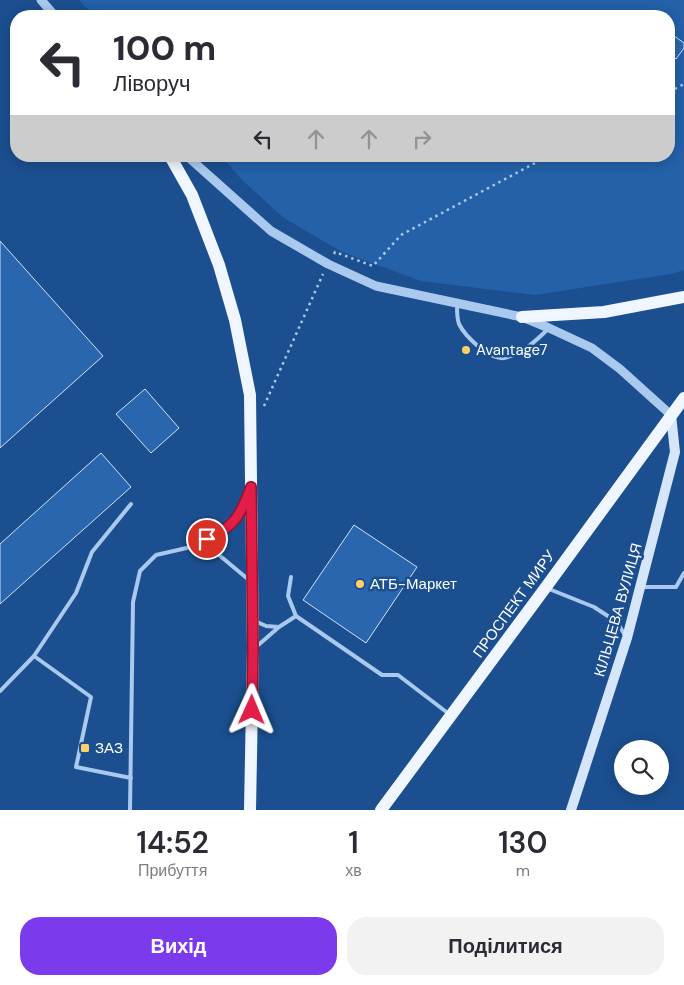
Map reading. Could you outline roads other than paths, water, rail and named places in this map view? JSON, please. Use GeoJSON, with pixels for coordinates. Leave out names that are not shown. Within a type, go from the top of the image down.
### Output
{"type":"FeatureCollection","features":[{"type":"Feature","properties":{"kind":"main road"},"geometry":{"type":"LineString","coordinates":[[173,162],[192,195],[219,265],[235,320],[250,395],[253,620],[250,810]]}},
{"type":"Feature","properties":{"kind":"main road"},"geometry":{"type":"LineString","coordinates":[[522,317],[604,312],[684,297]]}},
{"type":"Feature","properties":{"kind":"main road","name":"ПРОСПЕКТ МИРУ"},"geometry":{"type":"LineString","coordinates":[[381,810],[684,398]]}},
{"type":"Feature","properties":{"kind":"main road","name":"КІЛЬЦЕВА ВУЛИЦЯ"},"geometry":{"type":"LineString","coordinates":[[571,810],[627,638],[676,452],[671,415]]}},
{"type":"Feature","properties":{"kind":"street"},"geometry":{"type":"LineString","coordinates":[[41,0],[50,10]]}},
{"type":"Feature","properties":{"kind":"street"},"geometry":{"type":"LineString","coordinates":[[194,162],[271,231],[328,264],[376,286],[522,317],[549,328],[592,348],[620,369],[671,415]]}},
{"type":"Feature","properties":{"kind":"lane"},"geometry":{"type":"LineString","coordinates":[[457,303],[458,323],[474,344],[490,354],[501,358],[520,353],[549,328]]}},
{"type":"Feature","properties":{"kind":"lane"},"geometry":{"type":"LineString","coordinates":[[130,810],[133,602],[140,571],[156,555],[191,547],[224,532],[241,513],[251,487]]}},
{"type":"Feature","properties":{"kind":"lane"},"geometry":{"type":"LineString","coordinates":[[0,691],[34,656],[76,593],[92,552],[131,504]]}},
{"type":"Feature","properties":{"kind":"lane"},"geometry":{"type":"LineString","coordinates":[[191,547],[219,555],[252,583]]}},
{"type":"Feature","properties":{"kind":"lane"},"geometry":{"type":"LineString","coordinates":[[641,587],[676,587],[684,572]]}},
{"type":"Feature","properties":{"kind":"lane"},"geometry":{"type":"LineString","coordinates":[[291,577],[288,596],[296,616],[382,675],[398,675],[451,715]]}},
{"type":"Feature","properties":{"kind":"lane"},"geometry":{"type":"LineString","coordinates":[[546,588],[594,607],[617,622],[627,638]]}},
{"type":"Feature","properties":{"kind":"lane"},"geometry":{"type":"LineString","coordinates":[[253,650],[279,627],[296,616]]}},
{"type":"Feature","properties":{"kind":"lane"},"geometry":{"type":"LineString","coordinates":[[253,620],[266,626],[279,627]]}},
{"type":"Feature","properties":{"kind":"lane"},"geometry":{"type":"LineString","coordinates":[[34,656],[91,697],[76,767],[131,778]]}},
{"type":"Feature","properties":{"kind":"place","name":"Avantage7"},"geometry":{"type":"Point","coordinates":[466,350]}},
{"type":"Feature","properties":{"kind":"place","name":"АТБ-Маркет"},"geometry":{"type":"Point","coordinates":[360,584]}},
{"type":"Feature","properties":{"kind":"place","name":"ЗАЗ"},"geometry":{"type":"Point","coordinates":[85,748]}}]}
